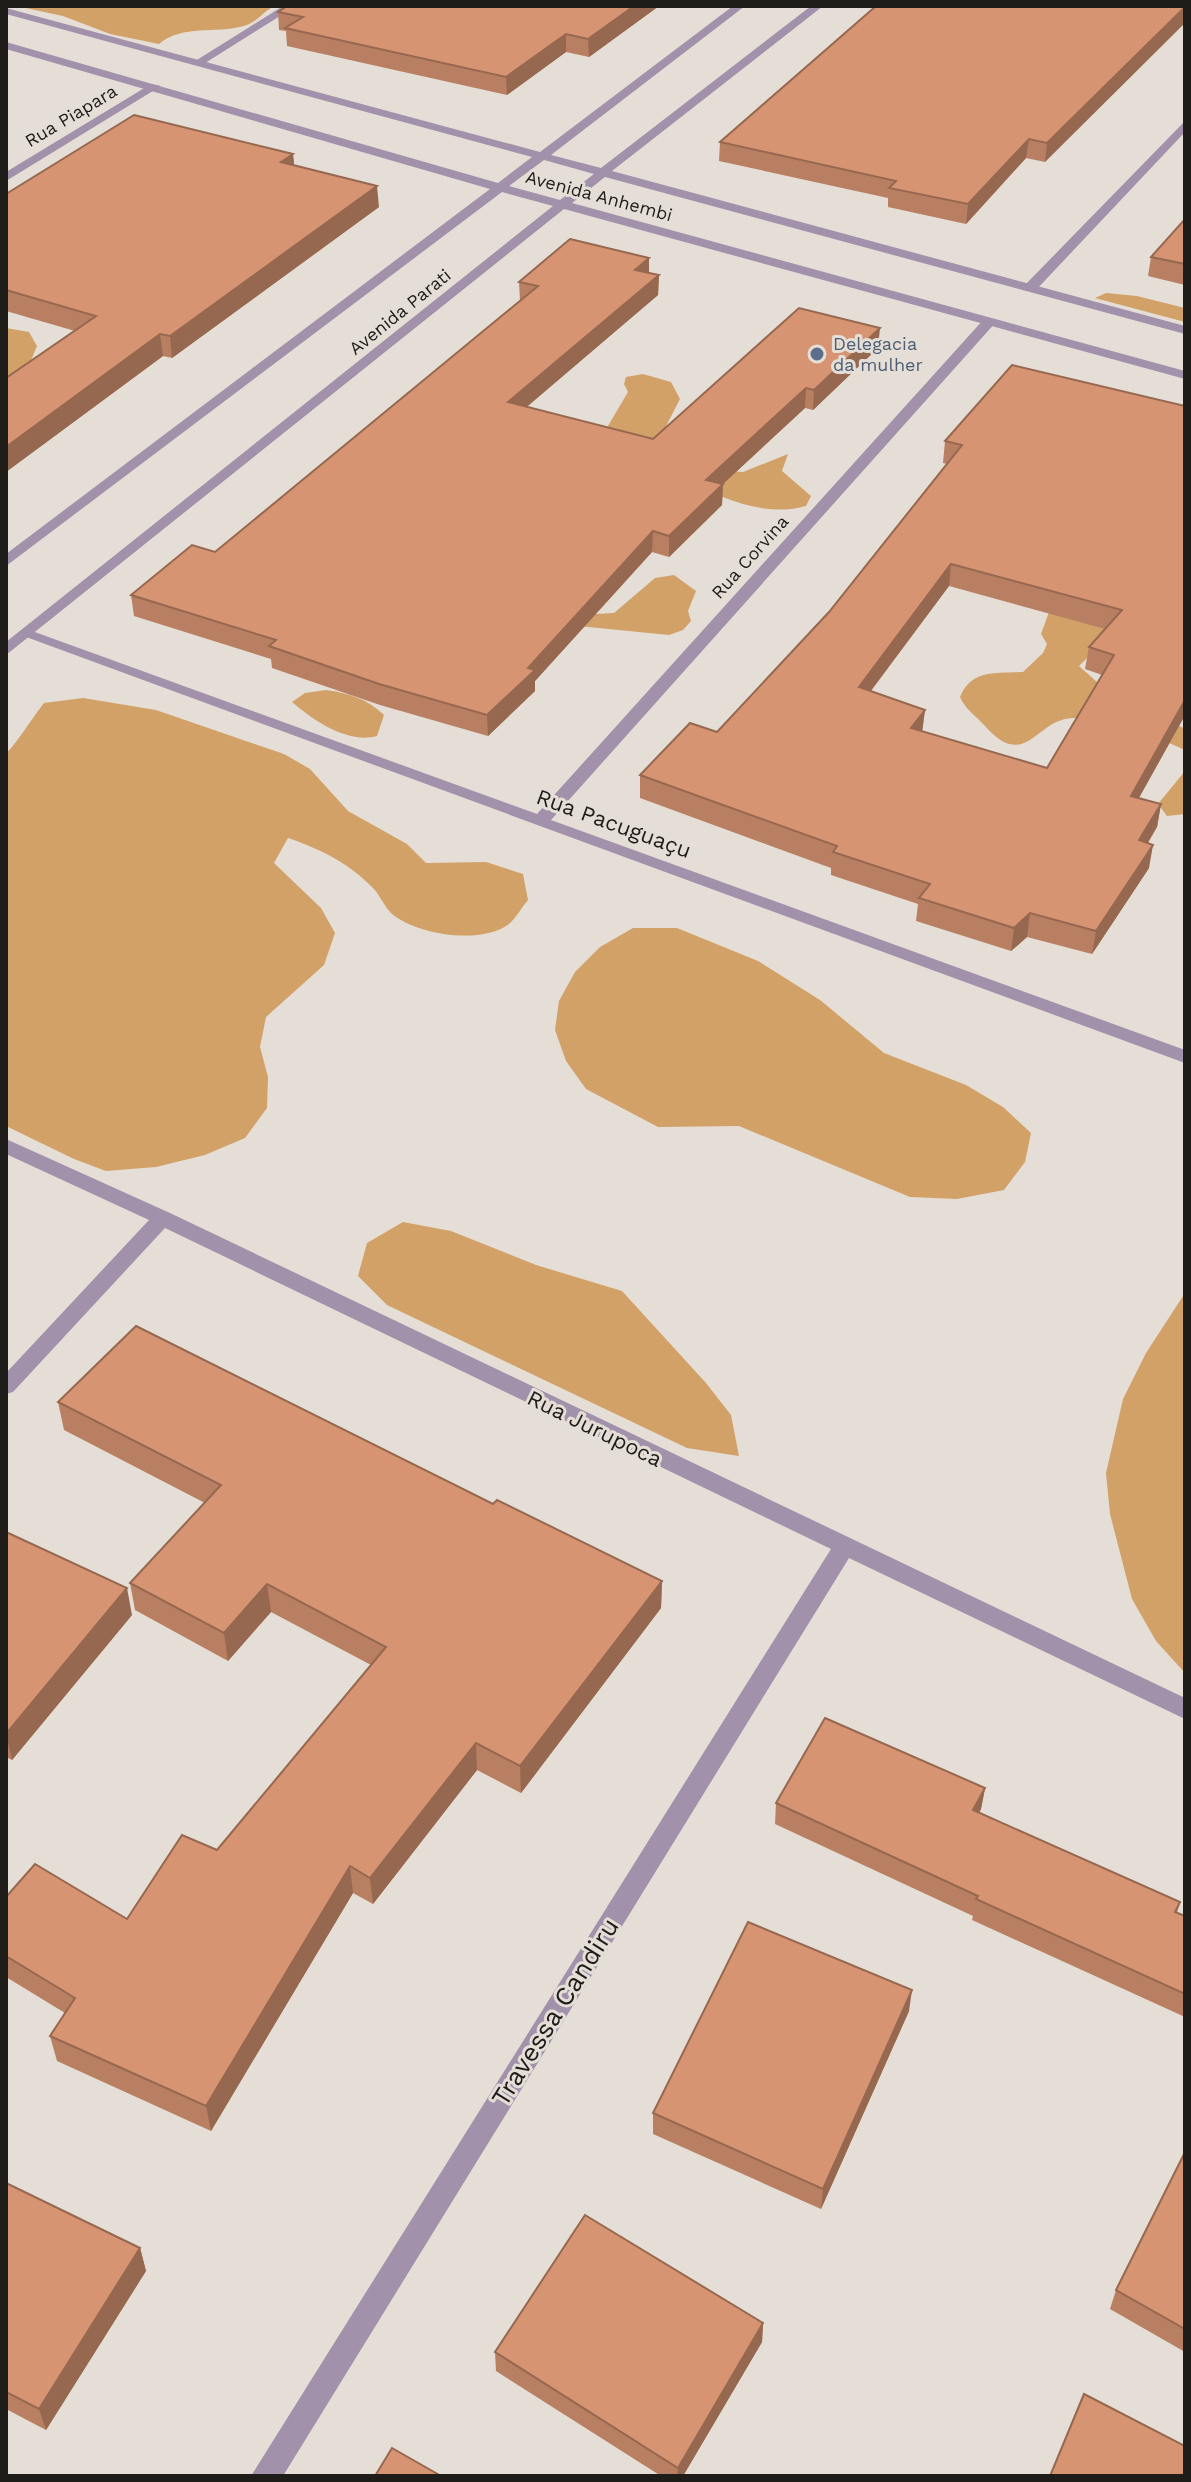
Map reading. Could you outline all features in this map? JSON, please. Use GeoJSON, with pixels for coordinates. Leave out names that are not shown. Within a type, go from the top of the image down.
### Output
{"type":"FeatureCollection","features":[{"type":"Feature","properties":{"kind":"street"},"geometry":{"type":"LineString","coordinates":[[198,63],[291,6]]}},
{"type":"Feature","properties":{"kind":"street","name":"Avenida Parati"},"geometry":{"type":"LineString","coordinates":[[6,561],[740,6]]}},
{"type":"Feature","properties":{"kind":"street","name":"Avenida Parati"},"geometry":{"type":"LineString","coordinates":[[6,650],[602,173],[818,6]]}},
{"type":"Feature","properties":{"kind":"street","name":"Avenida Anhembi"},"geometry":{"type":"LineString","coordinates":[[6,11],[1185,330]]}},
{"type":"Feature","properties":{"kind":"street","name":"Avenida Anhembi"},"geometry":{"type":"LineString","coordinates":[[6,45],[501,188],[1185,375]]}},
{"type":"Feature","properties":{"kind":"street","name":"Rua Piapara"},"geometry":{"type":"LineString","coordinates":[[6,177],[155,86]]}},
{"type":"Feature","properties":{"kind":"street"},"geometry":{"type":"LineString","coordinates":[[1030,288],[1185,125]]}},
{"type":"Feature","properties":{"kind":"street","name":"Rua Corvina"},"geometry":{"type":"LineString","coordinates":[[541,820],[989,322]]}},
{"type":"Feature","properties":{"kind":"street","name":"Rua Pacuguaçu"},"geometry":{"type":"LineString","coordinates":[[26,634],[1185,1057]]}},
{"type":"Feature","properties":{"kind":"street","name":"Rua Jurupoca"},"geometry":{"type":"LineString","coordinates":[[6,1146],[163,1218],[844,1548],[1185,1709]]}},
{"type":"Feature","properties":{"kind":"street"},"geometry":{"type":"LineString","coordinates":[[6,1386],[163,1218]]}},
{"type":"Feature","properties":{"kind":"street","name":"Travessa Candiru"},"geometry":{"type":"LineString","coordinates":[[266,2476],[844,1548]]}},
{"type":"Feature","properties":{"kind":"shaded area"},"geometry":{"type":"Polygon","coordinates":[[[16,6],[275,6],[244,26],[178,34],[159,44],[110,34],[63,16],[16,6]]]}},
{"type":"Feature","properties":{"kind":"shaded area"},"geometry":{"type":"Polygon","coordinates":[[[1106,293],[1137,296],[1185,308],[1185,322],[1095,298],[1106,293]]]}},
{"type":"Feature","properties":{"kind":"shaded area"},"geometry":{"type":"Polygon","coordinates":[[[6,328],[29,332],[37,346],[30,363],[6,378],[6,328]]]}},
{"type":"Feature","properties":{"kind":"shaded area"},"geometry":{"type":"Polygon","coordinates":[[[643,374],[671,382],[680,399],[663,432],[727,471],[743,472],[788,454],[782,471],[811,496],[806,506],[781,510],[728,499],[676,474],[605,431],[628,392],[624,384],[626,377],[643,374]]]}},
{"type":"Feature","properties":{"kind":"shaded area"},"geometry":{"type":"Polygon","coordinates":[[[674,575],[696,591],[688,611],[691,621],[683,630],[669,635],[558,624],[595,614],[614,613],[655,578],[674,575]]]}},
{"type":"Feature","properties":{"kind":"shaded area"},"geometry":{"type":"Polygon","coordinates":[[[1049,612],[1106,627],[1095,650],[1079,666],[1097,682],[1185,729],[1185,750],[1130,730],[1073,718],[1049,726],[1021,744],[1010,744],[998,739],[970,712],[960,697],[971,681],[986,674],[1023,672],[1043,653],[1047,644],[1041,634],[1049,612]]]}},
{"type":"Feature","properties":{"kind":"shaded area"},"geometry":{"type":"Polygon","coordinates":[[[326,690],[357,698],[384,715],[377,736],[366,738],[343,734],[292,702],[305,693],[326,690]]]}},
{"type":"Feature","properties":{"kind":"shaded area"},"geometry":{"type":"Polygon","coordinates":[[[83,698],[156,710],[284,754],[310,769],[348,811],[407,844],[426,863],[486,862],[523,874],[528,900],[512,922],[497,930],[466,936],[432,932],[402,921],[391,913],[373,888],[344,864],[288,838],[274,863],[321,908],[335,933],[324,965],[266,1017],[260,1047],[268,1077],[267,1108],[245,1138],[205,1155],[156,1167],[106,1171],[74,1159],[6,1126],[6,753],[44,703],[83,698]]]}},
{"type":"Feature","properties":{"kind":"shaded area"},"geometry":{"type":"Polygon","coordinates":[[[1185,771],[1185,814],[1167,816],[1158,804],[1185,771]]]}},
{"type":"Feature","properties":{"kind":"shaded area"},"geometry":{"type":"Polygon","coordinates":[[[633,928],[677,928],[758,961],[820,1000],[884,1053],[966,1085],[1003,1107],[1031,1133],[1025,1162],[1004,1190],[957,1199],[910,1197],[739,1126],[658,1127],[586,1089],[566,1061],[555,1030],[559,1001],[575,972],[600,947],[633,928]]]}},
{"type":"Feature","properties":{"kind":"shaded area"},"geometry":{"type":"Polygon","coordinates":[[[403,1222],[451,1231],[536,1265],[622,1291],[731,1415],[739,1456],[687,1448],[387,1305],[358,1276],[367,1243],[403,1222]]]}},
{"type":"Feature","properties":{"kind":"shaded area"},"geometry":{"type":"Polygon","coordinates":[[[1185,1293],[1185,1673],[1156,1641],[1132,1599],[1110,1514],[1106,1473],[1123,1399],[1146,1353],[1185,1293]]]}},
{"type":"Feature","properties":{"kind":"building"},"geometry":{"type":"Polygon","coordinates":[[[287,6],[634,6],[588,39],[566,34],[506,77],[285,28],[303,17],[278,12],[287,6]]]}},
{"type":"Feature","properties":{"kind":"building"},"geometry":{"type":"Polygon","coordinates":[[[876,6],[1185,7],[1047,143],[1029,139],[968,204],[889,188],[896,181],[720,142],[876,6]]]}},
{"type":"Feature","properties":{"kind":"building"},"geometry":{"type":"Polygon","coordinates":[[[134,115],[293,154],[281,162],[377,186],[170,336],[160,334],[6,447],[6,378],[96,316],[6,290],[6,194],[134,115]]]}},
{"type":"Feature","properties":{"kind":"building"},"geometry":{"type":"Polygon","coordinates":[[[1185,219],[1185,264],[1151,257],[1185,219]]]}},
{"type":"Feature","properties":{"kind":"building"},"geometry":{"type":"Polygon","coordinates":[[[570,239],[649,258],[635,270],[659,275],[508,402],[653,439],[799,308],[880,328],[814,390],[806,388],[706,480],[723,484],[669,536],[653,531],[528,668],[535,670],[487,715],[379,684],[269,646],[276,640],[131,595],[192,545],[215,552],[538,286],[519,282],[570,239]]]}},
{"type":"Feature","properties":{"kind":"building"},"geometry":{"type":"Polygon","coordinates":[[[1012,365],[1185,406],[1185,700],[1131,796],[1161,804],[1139,840],[1153,845],[1096,931],[1030,913],[1014,928],[919,898],[930,884],[833,852],[837,846],[640,775],[690,723],[717,732],[829,612],[962,445],[945,441],[1012,365]],[[951,564],[859,687],[925,710],[911,728],[1047,768],[1114,655],[1089,647],[1122,610],[951,564]]]}},
{"type":"Feature","properties":{"kind":"building"},"geometry":{"type":"Polygon","coordinates":[[[136,1326],[493,1504],[497,1500],[662,1581],[520,1766],[476,1743],[370,1878],[350,1866],[206,2106],[50,2036],[75,1998],[6,1956],[6,1897],[35,1864],[127,1919],[182,1835],[217,1850],[386,1647],[267,1584],[224,1633],[130,1583],[221,1485],[58,1402],[136,1326]]]}},
{"type":"Feature","properties":{"kind":"building"},"geometry":{"type":"Polygon","coordinates":[[[6,1532],[127,1588],[6,1734],[6,1532]]]}},
{"type":"Feature","properties":{"kind":"building"},"geometry":{"type":"Polygon","coordinates":[[[825,1718],[985,1788],[973,1810],[1180,1902],[1175,1912],[1185,1916],[1185,1994],[776,1803],[825,1718]]]}},
{"type":"Feature","properties":{"kind":"building"},"geometry":{"type":"Polygon","coordinates":[[[748,1922],[912,1990],[823,2189],[653,2113],[748,1922]]]}},
{"type":"Feature","properties":{"kind":"building"},"geometry":{"type":"Polygon","coordinates":[[[1185,2152],[1185,2329],[1116,2290],[1185,2152]]]}},
{"type":"Feature","properties":{"kind":"building"},"geometry":{"type":"Polygon","coordinates":[[[6,2183],[140,2248],[39,2409],[6,2392],[6,2183]]]}},
{"type":"Feature","properties":{"kind":"building"},"geometry":{"type":"Polygon","coordinates":[[[585,2215],[763,2323],[678,2468],[495,2352],[585,2215]]]}},
{"type":"Feature","properties":{"kind":"building"},"geometry":{"type":"Polygon","coordinates":[[[1084,2394],[1185,2446],[1185,2476],[1050,2476],[1084,2394]]]}},
{"type":"Feature","properties":{"kind":"building"},"geometry":{"type":"Polygon","coordinates":[[[392,2448],[441,2476],[375,2476],[392,2448]]]}},
{"type":"Feature","properties":{"kind":"place","name":"Delegacia da mulher"},"geometry":{"type":"Point","coordinates":[817,354]}}]}
